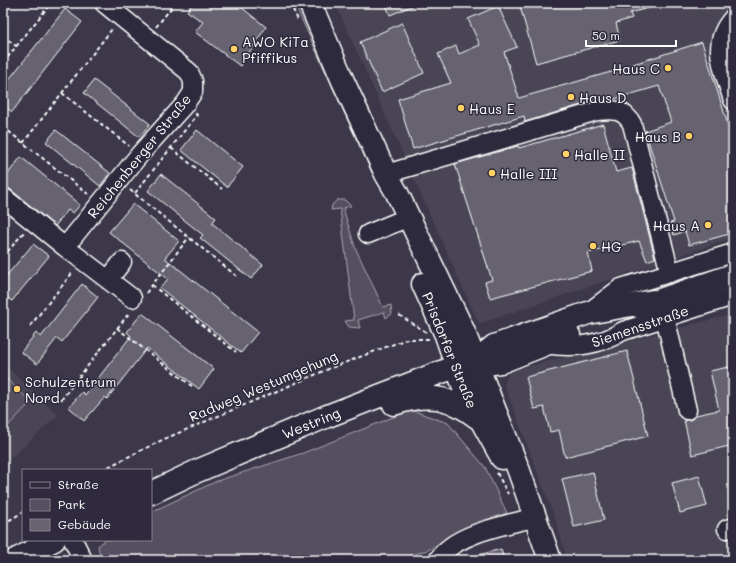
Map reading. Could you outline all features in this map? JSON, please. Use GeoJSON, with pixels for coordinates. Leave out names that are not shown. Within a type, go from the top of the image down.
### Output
{"type":"FeatureCollection","features":[{"type":"Feature","properties":{"kind":"main road","name":"Prisdorfer Straße"},"geometry":{"type":"LineString","coordinates":[[310,3],[343,81],[386,174],[446,335],[465,364],[519,471],[550,560]]}},
{"type":"Feature","properties":{"kind":"main road","name":"Westring"},"geometry":{"type":"LineString","coordinates":[[465,364],[488,364],[501,362],[546,344],[659,309],[733,275]]}},
{"type":"Feature","properties":{"kind":"main road","name":"Westring"},"geometry":{"type":"LineString","coordinates":[[152,493],[195,472],[325,417],[465,364],[494,346],[588,314],[659,309]]}},
{"type":"Feature","properties":{"kind":"main road","name":"Prisdorfer Straße"},"geometry":{"type":"LineString","coordinates":[[465,364],[465,391],[478,418],[536,518]]}},
{"type":"Feature","properties":{"kind":"main road"},"geometry":{"type":"LineString","coordinates":[[325,417],[361,416],[422,396],[440,398],[457,404],[478,418]]}},
{"type":"Feature","properties":{"kind":"main road"},"geometry":{"type":"LineString","coordinates":[[15,560],[52,541]]}},
{"type":"Feature","properties":{"kind":"street","name":"Reichenberger Straße"},"geometry":{"type":"LineString","coordinates":[[65,247],[140,154],[185,104],[193,92],[193,82],[189,72],[104,3]]}},
{"type":"Feature","properties":{"kind":"street"},"geometry":{"type":"LineString","coordinates":[[733,18],[724,28],[719,54],[733,100]]}},
{"type":"Feature","properties":{"kind":"street"},"geometry":{"type":"LineString","coordinates":[[386,174],[590,113],[613,109],[629,117],[632,124],[670,273]]}},
{"type":"Feature","properties":{"kind":"street"},"geometry":{"type":"LineString","coordinates":[[3,197],[135,302]]}},
{"type":"Feature","properties":{"kind":"street"},"geometry":{"type":"LineString","coordinates":[[368,234],[403,219]]}},
{"type":"Feature","properties":{"kind":"street","name":"Siemensstraße"},"geometry":{"type":"LineString","coordinates":[[588,314],[621,288],[733,253]]}},
{"type":"Feature","properties":{"kind":"street"},"geometry":{"type":"LineString","coordinates":[[108,280],[122,262]]}},
{"type":"Feature","properties":{"kind":"street","name":"Siemensstraße"},"geometry":{"type":"LineString","coordinates":[[546,344],[563,347],[580,346],[613,337],[659,309],[733,296]]}},
{"type":"Feature","properties":{"kind":"street"},"geometry":{"type":"LineString","coordinates":[[659,309],[687,410]]}},
{"type":"Feature","properties":{"kind":"street"},"geometry":{"type":"LineString","coordinates":[[438,560],[450,545],[469,537],[536,518]]}},
{"type":"Feature","properties":{"kind":"street"},"geometry":{"type":"LineString","coordinates":[[74,541],[83,560]]}},
{"type":"Feature","properties":{"kind":"path"},"geometry":{"type":"LineString","coordinates":[[3,63],[51,3]]}},
{"type":"Feature","properties":{"kind":"path"},"geometry":{"type":"LineString","coordinates":[[148,38],[175,3]]}},
{"type":"Feature","properties":{"kind":"path"},"geometry":{"type":"LineString","coordinates":[[23,143],[121,17]]}},
{"type":"Feature","properties":{"kind":"path"},"geometry":{"type":"LineString","coordinates":[[3,36],[16,46]]}},
{"type":"Feature","properties":{"kind":"path"},"geometry":{"type":"LineString","coordinates":[[62,93],[140,154]]}},
{"type":"Feature","properties":{"kind":"path"},"geometry":{"type":"LineString","coordinates":[[135,193],[197,115],[185,104]]}},
{"type":"Feature","properties":{"kind":"path"},"geometry":{"type":"LineString","coordinates":[[3,127],[100,204]]}},
{"type":"Feature","properties":{"kind":"path"},"geometry":{"type":"LineString","coordinates":[[171,148],[222,189]]}},
{"type":"Feature","properties":{"kind":"path"},"geometry":{"type":"LineString","coordinates":[[118,181],[135,193],[239,278]]}},
{"type":"Feature","properties":{"kind":"path"},"geometry":{"type":"LineString","coordinates":[[3,257],[32,221]]}},
{"type":"Feature","properties":{"kind":"path"},"geometry":{"type":"LineString","coordinates":[[61,400],[117,328],[135,302],[152,285],[189,237]]}},
{"type":"Feature","properties":{"kind":"path"},"geometry":{"type":"LineString","coordinates":[[30,326],[83,261]]}},
{"type":"Feature","properties":{"kind":"path"},"geometry":{"type":"LineString","coordinates":[[152,285],[236,352]]}},
{"type":"Feature","properties":{"kind":"path"},"geometry":{"type":"LineString","coordinates":[[399,315],[431,335]]}},
{"type":"Feature","properties":{"kind":"path"},"geometry":{"type":"LineString","coordinates":[[117,328],[193,387]]}},
{"type":"Feature","properties":{"kind":"path","name":"Radweg Westumgehung"},"geometry":{"type":"LineString","coordinates":[[104,469],[162,440],[331,368],[407,339],[437,339]]}},
{"type":"Feature","properties":{"kind":"path"},"geometry":{"type":"LineString","coordinates":[[3,524],[22,513]]}},
{"type":"Feature","properties":{"kind":"shaded area"},"geometry":{"type":"Polygon","coordinates":[[[335,3],[733,3],[733,238],[479,324],[335,3]]]}},
{"type":"Feature","properties":{"kind":"shaded area"},"geometry":{"type":"Polygon","coordinates":[[[733,314],[733,560],[567,560],[556,521],[504,384],[510,371],[733,314]]]}},
{"type":"Feature","properties":{"kind":"shaded area","name":"Schulzentrum Nord"},"geometry":{"type":"Polygon","coordinates":[[[3,363],[58,415],[3,466],[3,363]]]}},
{"type":"Feature","properties":{"kind":"green space"},"geometry":{"type":"Polygon","coordinates":[[[294,3],[303,3],[376,171],[372,173],[294,3]]]}},
{"type":"Feature","properties":{"kind":"green space"},"geometry":{"type":"Polygon","coordinates":[[[337,200],[345,200],[351,206],[343,208],[355,247],[383,307],[391,305],[392,314],[386,318],[384,312],[358,320],[360,328],[349,327],[345,321],[354,320],[340,209],[331,210],[332,205],[337,200]]]}},
{"type":"Feature","properties":{"kind":"green space"},"geometry":{"type":"Polygon","coordinates":[[[3,375],[31,402],[3,431],[3,375]]]}},
{"type":"Feature","properties":{"kind":"green space"},"geometry":{"type":"Polygon","coordinates":[[[411,410],[448,423],[485,467],[507,513],[464,528],[428,550],[394,560],[101,560],[98,546],[104,541],[152,541],[152,512],[217,481],[303,453],[411,410]]]}},
{"type":"Feature","properties":{"kind":"building","name":"AWO KiTa Pfiffikus"},"geometry":{"type":"Polygon","coordinates":[[[193,3],[236,3],[266,27],[240,66],[195,32],[203,22],[187,11],[193,3]]]}},
{"type":"Feature","properties":{"kind":"building"},"geometry":{"type":"Polygon","coordinates":[[[385,3],[419,3],[390,15],[385,3]]]}},
{"type":"Feature","properties":{"kind":"building"},"geometry":{"type":"Polygon","coordinates":[[[519,3],[655,3],[656,6],[630,13],[632,18],[616,23],[620,40],[536,63],[519,3]]]}},
{"type":"Feature","properties":{"kind":"building"},"geometry":{"type":"Polygon","coordinates":[[[498,6],[517,47],[504,52],[519,98],[625,68],[624,67],[702,42],[733,141],[733,233],[689,245],[685,231],[674,235],[670,223],[674,222],[645,131],[671,122],[659,86],[611,100],[594,101],[525,122],[524,116],[413,149],[398,99],[451,83],[438,54],[456,46],[459,54],[480,45],[468,19],[498,6]]]}},
{"type":"Feature","properties":{"kind":"building"},"geometry":{"type":"Polygon","coordinates":[[[65,9],[82,22],[12,112],[3,105],[3,87],[65,9]]]}},
{"type":"Feature","properties":{"kind":"building"},"geometry":{"type":"Polygon","coordinates":[[[402,23],[424,73],[382,92],[360,42],[402,23]]]}},
{"type":"Feature","properties":{"kind":"building"},"geometry":{"type":"Polygon","coordinates":[[[94,80],[150,124],[139,137],[84,93],[94,80]]]}},
{"type":"Feature","properties":{"kind":"building"},"geometry":{"type":"Polygon","coordinates":[[[603,124],[616,172],[632,168],[655,258],[647,261],[639,241],[588,253],[592,271],[490,298],[485,282],[492,280],[455,164],[518,146],[519,148],[603,124]]]}},
{"type":"Feature","properties":{"kind":"building"},"geometry":{"type":"Polygon","coordinates":[[[56,130],[110,173],[100,186],[46,142],[56,130]]]}},
{"type":"Feature","properties":{"kind":"building"},"geometry":{"type":"Polygon","coordinates":[[[197,130],[243,167],[227,187],[181,150],[197,130]]]}},
{"type":"Feature","properties":{"kind":"building"},"geometry":{"type":"Polygon","coordinates":[[[21,157],[80,205],[73,213],[68,210],[55,226],[10,189],[3,187],[3,180],[21,157]]]}},
{"type":"Feature","properties":{"kind":"building"},"geometry":{"type":"Polygon","coordinates":[[[161,174],[216,218],[212,223],[263,265],[251,279],[200,238],[203,235],[148,191],[161,174]]]}},
{"type":"Feature","properties":{"kind":"building"},"geometry":{"type":"Polygon","coordinates":[[[133,204],[179,241],[165,258],[258,332],[241,353],[160,288],[168,279],[109,232],[133,204]]]}},
{"type":"Feature","properties":{"kind":"building"},"geometry":{"type":"Polygon","coordinates":[[[33,244],[49,256],[12,301],[3,294],[3,280],[33,244]]]}},
{"type":"Feature","properties":{"kind":"building"},"geometry":{"type":"Polygon","coordinates":[[[82,284],[98,297],[62,342],[57,338],[37,364],[21,352],[36,333],[41,337],[82,284]]]}},
{"type":"Feature","properties":{"kind":"building"},"geometry":{"type":"Polygon","coordinates":[[[142,313],[214,369],[199,389],[147,348],[107,399],[105,397],[84,421],[69,407],[82,392],[85,395],[131,336],[127,332],[142,313]]]}},
{"type":"Feature","properties":{"kind":"building"},"geometry":{"type":"Polygon","coordinates":[[[627,351],[648,436],[565,457],[559,430],[550,432],[544,407],[534,409],[526,377],[627,351]]]}},
{"type":"Feature","properties":{"kind":"building"},"geometry":{"type":"Polygon","coordinates":[[[733,366],[733,445],[692,455],[684,420],[690,420],[696,415],[719,410],[710,371],[733,366]]]}},
{"type":"Feature","properties":{"kind":"building"},"geometry":{"type":"Polygon","coordinates":[[[593,472],[604,520],[574,527],[562,479],[593,472]]]}},
{"type":"Feature","properties":{"kind":"building"},"geometry":{"type":"Polygon","coordinates":[[[699,476],[707,506],[680,513],[672,483],[699,476]]]}},
{"type":"Feature","properties":{"kind":"building"},"geometry":{"type":"Polygon","coordinates":[[[501,549],[504,560],[472,560],[471,557],[501,549]]]}},
{"type":"Feature","properties":{"kind":"place","name":"AWO KiTa Pfiffikus"},"geometry":{"type":"Point","coordinates":[234,49]}},
{"type":"Feature","properties":{"kind":"place","name":"Haus C"},"geometry":{"type":"Point","coordinates":[668,68]}},
{"type":"Feature","properties":{"kind":"place","name":"Haus D"},"geometry":{"type":"Point","coordinates":[571,97]}},
{"type":"Feature","properties":{"kind":"place","name":"Haus E"},"geometry":{"type":"Point","coordinates":[461,108]}},
{"type":"Feature","properties":{"kind":"place","name":"Haus B"},"geometry":{"type":"Point","coordinates":[689,136]}},
{"type":"Feature","properties":{"kind":"place","name":"Halle II"},"geometry":{"type":"Point","coordinates":[566,154]}},
{"type":"Feature","properties":{"kind":"place","name":"Halle III"},"geometry":{"type":"Point","coordinates":[492,173]}},
{"type":"Feature","properties":{"kind":"place","name":"Haus A"},"geometry":{"type":"Point","coordinates":[708,225]}},
{"type":"Feature","properties":{"kind":"place","name":"HG"},"geometry":{"type":"Point","coordinates":[593,246]}},
{"type":"Feature","properties":{"kind":"place","name":"Schulzentrum Nord"},"geometry":{"type":"Point","coordinates":[17,389]}}]}
